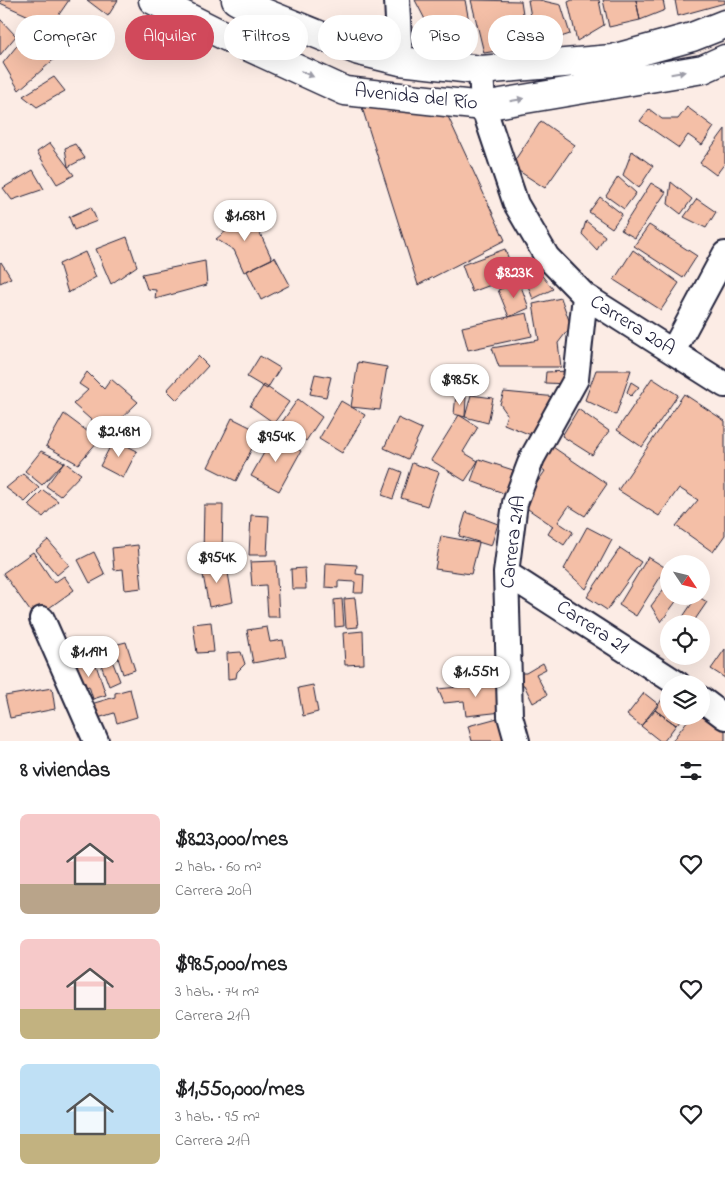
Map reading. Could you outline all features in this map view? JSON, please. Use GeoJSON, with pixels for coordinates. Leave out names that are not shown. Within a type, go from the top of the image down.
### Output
{"type":"FeatureCollection","features":[{"type":"Feature","properties":{"kind":"main road","name":"Avenida del Río"},"geometry":{"type":"LineString","coordinates":[[153,0],[223,36],[345,91],[483,106],[703,69],[725,59]]}},
{"type":"Feature","properties":{"kind":"main road","name":"Avenida del Río"},"geometry":{"type":"LineString","coordinates":[[236,0],[359,50],[400,61],[481,70],[612,59],[692,37],[725,24]]}},
{"type":"Feature","properties":{"kind":"street"},"geometry":{"type":"LineString","coordinates":[[397,0],[400,61]]}},
{"type":"Feature","properties":{"kind":"street","name":"Carrera 20A"},"geometry":{"type":"LineString","coordinates":[[481,70],[483,106],[516,204],[547,257],[584,296],[725,385]]}},
{"type":"Feature","properties":{"kind":"street"},"geometry":{"type":"LineString","coordinates":[[673,351],[725,254]]}},
{"type":"Feature","properties":{"kind":"street","name":"Carrera 21A"},"geometry":{"type":"LineString","coordinates":[[516,741],[510,716],[506,573],[515,503],[532,458],[576,378],[584,296]]}},
{"type":"Feature","properties":{"kind":"street","name":"Carrera 21"},"geometry":{"type":"LineString","coordinates":[[506,573],[664,675]]}},
{"type":"Feature","properties":{"kind":"street"},"geometry":{"type":"LineString","coordinates":[[42,619],[96,741]]}},
{"type":"Feature","properties":{"kind":"street"},"geometry":{"type":"LineString","coordinates":[[710,706],[725,717]]}},
{"type":"Feature","properties":{"kind":"building"},"geometry":{"type":"Polygon","coordinates":[[[1,0],[69,0],[59,15],[27,15],[0,3],[1,0]]]}},
{"type":"Feature","properties":{"kind":"building"},"geometry":{"type":"Polygon","coordinates":[[[87,0],[118,0],[109,15],[87,0]]]}},
{"type":"Feature","properties":{"kind":"building"},"geometry":{"type":"Polygon","coordinates":[[[415,0],[465,0],[468,15],[423,15],[415,0]]]}},
{"type":"Feature","properties":{"kind":"building"},"geometry":{"type":"Polygon","coordinates":[[[471,0],[521,1],[523,15],[488,15],[488,52],[484,53],[478,29],[478,15],[475,15],[471,0]]]}},
{"type":"Feature","properties":{"kind":"building"},"geometry":{"type":"Polygon","coordinates":[[[528,0],[539,0],[561,5],[570,34],[563,36],[563,15],[531,15],[528,0]]]}},
{"type":"Feature","properties":{"kind":"building"},"geometry":{"type":"Polygon","coordinates":[[[572,0],[599,0],[604,25],[577,41],[568,2],[572,0]]]}},
{"type":"Feature","properties":{"kind":"building"},"geometry":{"type":"Polygon","coordinates":[[[603,0],[636,0],[640,20],[609,27],[603,0]]]}},
{"type":"Feature","properties":{"kind":"building"},"geometry":{"type":"Polygon","coordinates":[[[636,0],[663,0],[665,10],[640,20],[636,0]]]}},
{"type":"Feature","properties":{"kind":"building"},"geometry":{"type":"Polygon","coordinates":[[[675,0],[725,0],[725,3],[678,16],[675,0]]]}},
{"type":"Feature","properties":{"kind":"building"},"geometry":{"type":"Polygon","coordinates":[[[0,19],[15,37],[0,55],[0,19]]]}},
{"type":"Feature","properties":{"kind":"building"},"geometry":{"type":"Polygon","coordinates":[[[15,48],[15,60],[53,60],[19,90],[3,63],[15,48]]]}},
{"type":"Feature","properties":{"kind":"building"},"geometry":{"type":"Polygon","coordinates":[[[54,77],[65,91],[37,107],[23,96],[54,77]]]}},
{"type":"Feature","properties":{"kind":"building"},"geometry":{"type":"Polygon","coordinates":[[[359,98],[445,110],[505,240],[418,285],[359,98]]]}},
{"type":"Feature","properties":{"kind":"building"},"geometry":{"type":"Polygon","coordinates":[[[687,107],[714,127],[702,145],[688,135],[679,148],[640,121],[649,109],[662,119],[678,119],[687,107]]]}},
{"type":"Feature","properties":{"kind":"building"},"geometry":{"type":"Polygon","coordinates":[[[541,121],[575,145],[545,188],[511,166],[541,121]]]}},
{"type":"Feature","properties":{"kind":"building"},"geometry":{"type":"Polygon","coordinates":[[[725,129],[725,163],[716,175],[700,163],[725,129]]]}},
{"type":"Feature","properties":{"kind":"building"},"geometry":{"type":"Polygon","coordinates":[[[50,143],[74,175],[57,184],[37,152],[50,143]]]}},
{"type":"Feature","properties":{"kind":"building"},"geometry":{"type":"Polygon","coordinates":[[[75,144],[85,158],[68,167],[65,148],[75,144]]]}},
{"type":"Feature","properties":{"kind":"building"},"geometry":{"type":"Polygon","coordinates":[[[632,151],[653,166],[639,188],[623,175],[632,151]]]}},
{"type":"Feature","properties":{"kind":"building"},"geometry":{"type":"Polygon","coordinates":[[[33,170],[44,189],[12,200],[3,188],[33,170]]]}},
{"type":"Feature","properties":{"kind":"building"},"geometry":{"type":"Polygon","coordinates":[[[618,177],[636,193],[624,209],[606,196],[618,177]]]}},
{"type":"Feature","properties":{"kind":"building"},"geometry":{"type":"Polygon","coordinates":[[[671,182],[692,199],[681,214],[668,204],[671,182]]]}},
{"type":"Feature","properties":{"kind":"building"},"geometry":{"type":"Polygon","coordinates":[[[651,183],[666,192],[635,238],[621,230],[651,183]]]}},
{"type":"Feature","properties":{"kind":"building"},"geometry":{"type":"Polygon","coordinates":[[[600,197],[622,214],[612,228],[589,212],[600,197]]]}},
{"type":"Feature","properties":{"kind":"building"},"geometry":{"type":"Polygon","coordinates":[[[697,199],[716,212],[706,228],[684,217],[697,199]]]}},
{"type":"Feature","properties":{"kind":"building"},"geometry":{"type":"Polygon","coordinates":[[[91,207],[97,221],[74,230],[69,217],[91,207]]]}},
{"type":"Feature","properties":{"kind":"building"},"geometry":{"type":"Polygon","coordinates":[[[236,216],[241,222],[252,216],[272,259],[244,272],[234,250],[216,239],[226,231],[220,223],[236,216]]]}},
{"type":"Feature","properties":{"kind":"building"},"geometry":{"type":"Polygon","coordinates":[[[586,221],[605,236],[597,250],[582,234],[586,221]]]}},
{"type":"Feature","properties":{"kind":"building"},"geometry":{"type":"Polygon","coordinates":[[[649,225],[697,256],[683,278],[634,246],[649,225]]]}},
{"type":"Feature","properties":{"kind":"building"},"geometry":{"type":"Polygon","coordinates":[[[127,237],[137,266],[111,284],[96,249],[127,237]]]}},
{"type":"Feature","properties":{"kind":"building"},"geometry":{"type":"Polygon","coordinates":[[[505,249],[515,276],[472,292],[462,265],[505,249]]]}},
{"type":"Feature","properties":{"kind":"building"},"geometry":{"type":"Polygon","coordinates":[[[633,250],[679,283],[661,310],[614,280],[633,250]]]}},
{"type":"Feature","properties":{"kind":"building"},"geometry":{"type":"Polygon","coordinates":[[[85,252],[96,277],[68,293],[59,264],[85,252]]]}},
{"type":"Feature","properties":{"kind":"building"},"geometry":{"type":"Polygon","coordinates":[[[275,257],[290,285],[261,300],[247,271],[275,257]]]}},
{"type":"Feature","properties":{"kind":"building"},"geometry":{"type":"Polygon","coordinates":[[[205,261],[207,285],[155,299],[156,290],[147,289],[142,274],[205,261]]]}},
{"type":"Feature","properties":{"kind":"building"},"geometry":{"type":"Polygon","coordinates":[[[0,263],[11,278],[0,283],[0,263]]]}},
{"type":"Feature","properties":{"kind":"building"},"geometry":{"type":"Polygon","coordinates":[[[533,265],[553,289],[533,299],[523,273],[533,265]]]}},
{"type":"Feature","properties":{"kind":"building"},"geometry":{"type":"Polygon","coordinates":[[[519,281],[529,308],[509,317],[498,290],[519,281]]]}},
{"type":"Feature","properties":{"kind":"building"},"geometry":{"type":"Polygon","coordinates":[[[561,298],[571,326],[558,343],[561,367],[499,367],[492,348],[539,340],[533,304],[561,298]]]}},
{"type":"Feature","properties":{"kind":"building"},"geometry":{"type":"Polygon","coordinates":[[[527,313],[532,336],[468,350],[462,327],[527,313]]]}},
{"type":"Feature","properties":{"kind":"building"},"geometry":{"type":"Polygon","coordinates":[[[198,356],[208,366],[177,400],[167,390],[198,356]]]}},
{"type":"Feature","properties":{"kind":"building"},"geometry":{"type":"Polygon","coordinates":[[[260,356],[280,368],[267,389],[247,377],[260,356]]]}},
{"type":"Feature","properties":{"kind":"building"},"geometry":{"type":"Polygon","coordinates":[[[358,362],[387,367],[380,410],[351,407],[358,362]]]}},
{"type":"Feature","properties":{"kind":"building"},"geometry":{"type":"Polygon","coordinates":[[[596,370],[631,370],[616,415],[585,400],[596,370]]]}},
{"type":"Feature","properties":{"kind":"building"},"geometry":{"type":"Polygon","coordinates":[[[570,371],[569,384],[545,383],[546,372],[570,371]]]}},
{"type":"Feature","properties":{"kind":"building"},"geometry":{"type":"Polygon","coordinates":[[[87,372],[104,389],[111,379],[138,402],[106,433],[73,404],[88,390],[79,384],[87,372]]]}},
{"type":"Feature","properties":{"kind":"building"},"geometry":{"type":"Polygon","coordinates":[[[315,374],[331,377],[326,397],[310,394],[315,374]]]}},
{"type":"Feature","properties":{"kind":"building"},"geometry":{"type":"Polygon","coordinates":[[[652,378],[678,395],[642,447],[617,430],[652,378]]]}},
{"type":"Feature","properties":{"kind":"building"},"geometry":{"type":"Polygon","coordinates":[[[631,382],[639,387],[631,396],[627,392],[631,382]]]}},
{"type":"Feature","properties":{"kind":"building"},"geometry":{"type":"Polygon","coordinates":[[[264,385],[289,402],[274,423],[250,406],[264,385]]]}},
{"type":"Feature","properties":{"kind":"building"},"geometry":{"type":"Polygon","coordinates":[[[504,392],[557,397],[531,435],[504,424],[507,414],[500,404],[504,392]]]}},
{"type":"Feature","properties":{"kind":"building"},"geometry":{"type":"Polygon","coordinates":[[[456,394],[460,398],[466,397],[465,417],[454,414],[456,394]]]}},
{"type":"Feature","properties":{"kind":"building"},"geometry":{"type":"Polygon","coordinates":[[[684,394],[725,421],[725,535],[713,552],[676,526],[698,500],[679,488],[659,516],[618,490],[684,394]]]}},
{"type":"Feature","properties":{"kind":"building"},"geometry":{"type":"Polygon","coordinates":[[[471,395],[493,398],[488,423],[465,417],[471,395]]]}},
{"type":"Feature","properties":{"kind":"building"},"geometry":{"type":"Polygon","coordinates":[[[298,399],[322,417],[306,441],[280,425],[298,399]]]}},
{"type":"Feature","properties":{"kind":"building"},"geometry":{"type":"Polygon","coordinates":[[[341,401],[365,415],[342,453],[319,439],[341,401]]]}},
{"type":"Feature","properties":{"kind":"building"},"geometry":{"type":"Polygon","coordinates":[[[578,409],[609,431],[592,455],[562,436],[578,409]]]}},
{"type":"Feature","properties":{"kind":"building"},"geometry":{"type":"Polygon","coordinates":[[[64,414],[99,440],[78,464],[46,446],[64,414]]]}},
{"type":"Feature","properties":{"kind":"building"},"geometry":{"type":"Polygon","coordinates":[[[459,415],[478,427],[463,452],[478,461],[465,481],[431,460],[459,415]]]}},
{"type":"Feature","properties":{"kind":"building"},"geometry":{"type":"Polygon","coordinates":[[[232,418],[260,432],[236,481],[208,467],[232,418]]]}},
{"type":"Feature","properties":{"kind":"building"},"geometry":{"type":"Polygon","coordinates":[[[398,418],[422,429],[408,459],[384,448],[398,418]]]}},
{"type":"Feature","properties":{"kind":"building"},"geometry":{"type":"Polygon","coordinates":[[[274,435],[301,451],[279,491],[251,476],[274,435]]]}},
{"type":"Feature","properties":{"kind":"building"},"geometry":{"type":"Polygon","coordinates":[[[114,439],[137,451],[123,478],[100,466],[114,439]]]}},
{"type":"Feature","properties":{"kind":"building"},"geometry":{"type":"Polygon","coordinates":[[[550,445],[607,484],[585,516],[569,506],[558,522],[573,532],[564,545],[548,534],[553,526],[522,505],[545,471],[536,465],[550,445]]]}},
{"type":"Feature","properties":{"kind":"building"},"geometry":{"type":"Polygon","coordinates":[[[41,451],[64,462],[42,485],[25,471],[41,451]]]}},
{"type":"Feature","properties":{"kind":"building"},"geometry":{"type":"Polygon","coordinates":[[[479,459],[513,470],[506,494],[471,481],[479,459]]]}},
{"type":"Feature","properties":{"kind":"building"},"geometry":{"type":"Polygon","coordinates":[[[64,462],[81,474],[60,496],[46,486],[64,462]]]}},
{"type":"Feature","properties":{"kind":"building"},"geometry":{"type":"Polygon","coordinates":[[[412,463],[439,472],[427,506],[401,498],[412,463]]]}},
{"type":"Feature","properties":{"kind":"building"},"geometry":{"type":"Polygon","coordinates":[[[392,468],[402,472],[393,499],[382,495],[392,468]]]}},
{"type":"Feature","properties":{"kind":"building"},"geometry":{"type":"Polygon","coordinates":[[[23,474],[39,488],[25,502],[6,488],[23,474]]]}},
{"type":"Feature","properties":{"kind":"building"},"geometry":{"type":"Polygon","coordinates":[[[43,490],[58,501],[43,517],[28,505],[43,490]]]}},
{"type":"Feature","properties":{"kind":"building"},"geometry":{"type":"Polygon","coordinates":[[[204,505],[223,505],[222,555],[203,554],[204,505]]]}},
{"type":"Feature","properties":{"kind":"building"},"geometry":{"type":"Polygon","coordinates":[[[466,512],[498,524],[491,546],[459,536],[466,512]]]}},
{"type":"Feature","properties":{"kind":"building"},"geometry":{"type":"Polygon","coordinates":[[[251,515],[269,516],[267,555],[249,555],[251,515]]]}},
{"type":"Feature","properties":{"kind":"building"},"geometry":{"type":"Polygon","coordinates":[[[587,527],[612,540],[586,589],[564,569],[587,527]]]}},
{"type":"Feature","properties":{"kind":"building"},"geometry":{"type":"Polygon","coordinates":[[[441,536],[479,543],[471,574],[435,569],[441,536]]]}},
{"type":"Feature","properties":{"kind":"building"},"geometry":{"type":"Polygon","coordinates":[[[48,540],[69,565],[57,575],[36,550],[48,540]]]}},
{"type":"Feature","properties":{"kind":"building"},"geometry":{"type":"Polygon","coordinates":[[[138,545],[142,588],[125,590],[123,569],[114,570],[112,548],[138,545]]]}},
{"type":"Feature","properties":{"kind":"building"},"geometry":{"type":"Polygon","coordinates":[[[620,548],[641,562],[607,610],[587,597],[620,548]]]}},
{"type":"Feature","properties":{"kind":"building"},"geometry":{"type":"Polygon","coordinates":[[[33,552],[54,583],[64,576],[74,590],[35,618],[3,573],[33,552]]]}},
{"type":"Feature","properties":{"kind":"building"},"geometry":{"type":"Polygon","coordinates":[[[94,552],[105,575],[90,583],[78,560],[94,552]]]}},
{"type":"Feature","properties":{"kind":"building"},"geometry":{"type":"Polygon","coordinates":[[[648,557],[660,564],[660,578],[636,616],[619,605],[648,557]]]}},
{"type":"Feature","properties":{"kind":"building"},"geometry":{"type":"Polygon","coordinates":[[[218,561],[219,569],[227,567],[233,602],[209,607],[201,564],[218,561]]]}},
{"type":"Feature","properties":{"kind":"building"},"geometry":{"type":"Polygon","coordinates":[[[276,561],[279,617],[268,617],[266,585],[252,586],[250,562],[276,561]]]}},
{"type":"Feature","properties":{"kind":"building"},"geometry":{"type":"Polygon","coordinates":[[[326,563],[357,565],[356,574],[364,575],[363,593],[354,593],[355,582],[338,581],[338,588],[325,587],[326,563]]]}},
{"type":"Feature","properties":{"kind":"building"},"geometry":{"type":"Polygon","coordinates":[[[305,568],[306,589],[292,589],[291,569],[305,568]]]}},
{"type":"Feature","properties":{"kind":"building"},"geometry":{"type":"Polygon","coordinates":[[[660,594],[660,605],[673,605],[666,615],[660,615],[660,620],[651,606],[660,594]]]}},
{"type":"Feature","properties":{"kind":"building"},"geometry":{"type":"Polygon","coordinates":[[[355,598],[358,627],[346,628],[344,599],[355,598]]]}},
{"type":"Feature","properties":{"kind":"building"},"geometry":{"type":"Polygon","coordinates":[[[342,599],[344,626],[335,627],[334,600],[342,599]]]}},
{"type":"Feature","properties":{"kind":"building"},"geometry":{"type":"Polygon","coordinates":[[[691,605],[705,605],[698,615],[684,615],[691,605]]]}},
{"type":"Feature","properties":{"kind":"building"},"geometry":{"type":"Polygon","coordinates":[[[211,622],[214,652],[197,653],[193,624],[211,622]]]}},
{"type":"Feature","properties":{"kind":"building"},"geometry":{"type":"Polygon","coordinates":[[[267,627],[270,642],[283,640],[286,657],[253,663],[247,630],[267,627]]]}},
{"type":"Feature","properties":{"kind":"building"},"geometry":{"type":"Polygon","coordinates":[[[363,631],[364,664],[345,665],[343,633],[363,631]]]}},
{"type":"Feature","properties":{"kind":"building"},"geometry":{"type":"Polygon","coordinates":[[[126,642],[135,670],[123,674],[114,645],[126,642]]]}},
{"type":"Feature","properties":{"kind":"building"},"geometry":{"type":"Polygon","coordinates":[[[725,649],[725,678],[711,669],[725,649]]]}},
{"type":"Feature","properties":{"kind":"building"},"geometry":{"type":"Polygon","coordinates":[[[108,650],[120,681],[109,686],[97,654],[108,650]]]}},
{"type":"Feature","properties":{"kind":"building"},"geometry":{"type":"Polygon","coordinates":[[[241,652],[245,664],[237,672],[236,678],[228,679],[227,653],[241,652]]]}},
{"type":"Feature","properties":{"kind":"building"},"geometry":{"type":"Polygon","coordinates":[[[94,659],[106,695],[93,699],[89,686],[83,688],[69,667],[94,659]]]}},
{"type":"Feature","properties":{"kind":"building"},"geometry":{"type":"Polygon","coordinates":[[[543,663],[546,669],[536,674],[547,695],[533,703],[524,685],[517,685],[517,673],[526,673],[543,663]]]}},
{"type":"Feature","properties":{"kind":"building"},"geometry":{"type":"Polygon","coordinates":[[[500,683],[502,712],[466,716],[464,701],[444,703],[438,689],[500,683]]]}},
{"type":"Feature","properties":{"kind":"building"},"geometry":{"type":"Polygon","coordinates":[[[313,685],[318,712],[303,716],[298,688],[313,685]]]}},
{"type":"Feature","properties":{"kind":"building"},"geometry":{"type":"Polygon","coordinates":[[[52,688],[55,709],[10,718],[5,696],[52,688]]]}},
{"type":"Feature","properties":{"kind":"building"},"geometry":{"type":"Polygon","coordinates":[[[130,689],[137,717],[117,723],[114,713],[98,718],[91,704],[115,697],[115,693],[130,689]]]}},
{"type":"Feature","properties":{"kind":"building"},"geometry":{"type":"Polygon","coordinates":[[[644,693],[658,704],[641,726],[627,715],[644,693]]]}},
{"type":"Feature","properties":{"kind":"building"},"geometry":{"type":"Polygon","coordinates":[[[660,702],[660,714],[655,710],[660,702]]]}},
{"type":"Feature","properties":{"kind":"building"},"geometry":{"type":"Polygon","coordinates":[[[655,710],[660,714],[660,725],[676,725],[664,741],[660,741],[641,726],[655,710]]]}},
{"type":"Feature","properties":{"kind":"building"},"geometry":{"type":"Polygon","coordinates":[[[505,716],[511,741],[472,741],[468,726],[505,716]]]}},
{"type":"Feature","properties":{"kind":"building"},"geometry":{"type":"Polygon","coordinates":[[[710,717],[725,729],[725,741],[672,741],[684,725],[710,725],[710,717]]]}}]}
